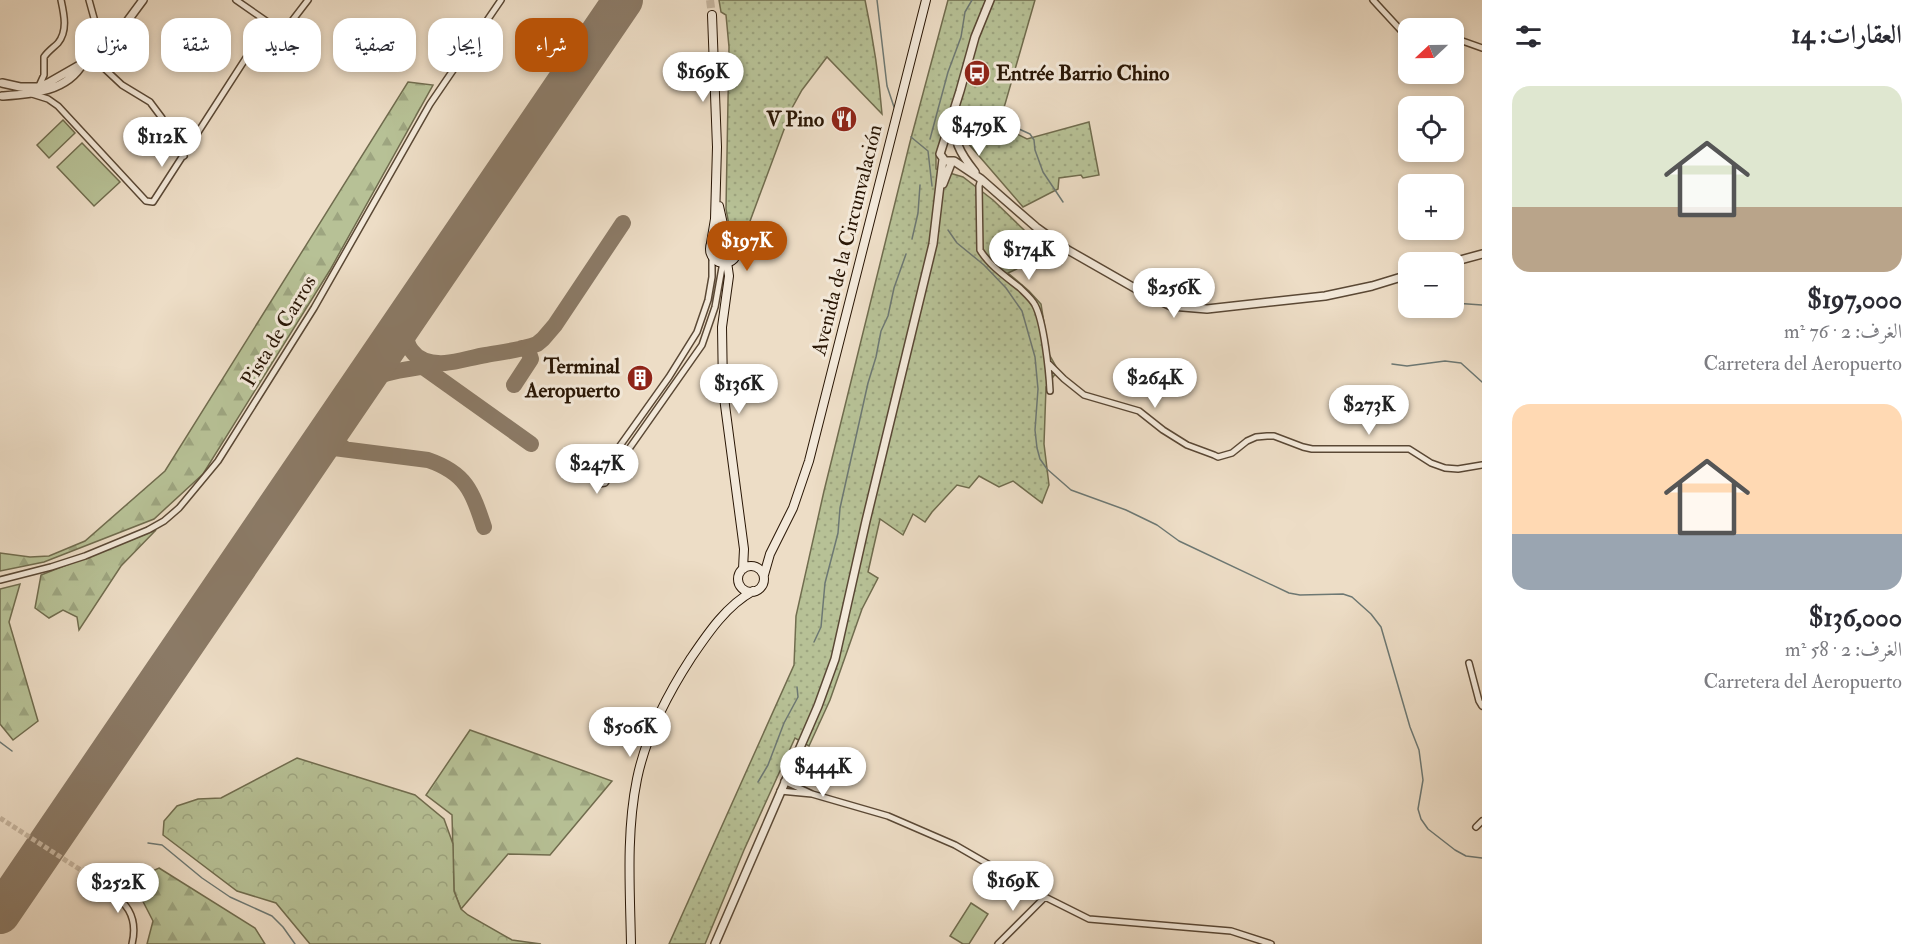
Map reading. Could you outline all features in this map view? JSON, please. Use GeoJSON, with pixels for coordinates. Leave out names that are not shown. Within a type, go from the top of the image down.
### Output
{"type":"FeatureCollection","features":[{"type":"Feature","properties":{"kind":"main road","name":"Avenida de la Circunvalación"},"geometry":{"type":"LineString","coordinates":[[770,554],[793,508],[809,461],[926,0]]}},
{"type":"Feature","properties":{"kind":"main road"},"geometry":{"type":"LineString","coordinates":[[712,15],[716,103],[716,190],[712,254],[716,260],[725,262],[736,255]]}},
{"type":"Feature","properties":{"kind":"main road"},"geometry":{"type":"LineString","coordinates":[[716,190],[721,218],[728,235],[737,243],[735,268],[729,280],[722,327],[723,390],[744,549],[743,569],[732,604]]}},
{"type":"Feature","properties":{"kind":"main road"},"geometry":{"type":"LineString","coordinates":[[711,243],[716,237],[728,235]]}},
{"type":"Feature","properties":{"kind":"main road"},"geometry":{"type":"LineString","coordinates":[[725,262],[729,280]]}},
{"type":"Feature","properties":{"kind":"main road"},"geometry":{"type":"LineString","coordinates":[[744,549],[754,566],[764,575]]}},
{"type":"Feature","properties":{"kind":"main road"},"geometry":{"type":"LineString","coordinates":[[743,569],[754,566],[770,554]]}},
{"type":"Feature","properties":{"kind":"main road"},"geometry":{"type":"LineString","coordinates":[[631,944],[630,831],[635,790],[643,756],[671,689],[698,647],[732,604],[762,586],[770,554]]}},
{"type":"Feature","properties":{"kind":"main road"},"geometry":{"type":"LineString","coordinates":[[739,581],[745,590],[753,591]]}},
{"type":"Feature","properties":{"kind":"street"},"geometry":{"type":"LineString","coordinates":[[38,87],[44,75],[45,57],[63,33],[64,15],[61,0]]}},
{"type":"Feature","properties":{"kind":"street"},"geometry":{"type":"LineString","coordinates":[[89,0],[94,18]]}},
{"type":"Feature","properties":{"kind":"street"},"geometry":{"type":"LineString","coordinates":[[130,18],[143,0]]}},
{"type":"Feature","properties":{"kind":"street"},"geometry":{"type":"LineString","coordinates":[[236,0],[263,18]]}},
{"type":"Feature","properties":{"kind":"street"},"geometry":{"type":"LineString","coordinates":[[294,18],[308,0]]}},
{"type":"Feature","properties":{"kind":"street","name":"Pista de Carros"},"geometry":{"type":"LineString","coordinates":[[0,580],[68,562],[148,530],[164,521],[186,500],[218,461],[314,308],[430,104],[501,0]]}},
{"type":"Feature","properties":{"kind":"street"},"geometry":{"type":"LineString","coordinates":[[715,944],[821,698],[840,644],[866,521],[937,219],[943,159],[940,154],[942,145],[975,37],[990,0]]}},
{"type":"Feature","properties":{"kind":"street"},"geometry":{"type":"LineString","coordinates":[[1373,0],[1398,27]]}},
{"type":"Feature","properties":{"kind":"street"},"geometry":{"type":"LineString","coordinates":[[1464,42],[1482,48]]}},
{"type":"Feature","properties":{"kind":"street"},"geometry":{"type":"LineString","coordinates":[[52,89],[53,98],[58,106],[146,201],[153,202],[243,64]]}},
{"type":"Feature","properties":{"kind":"street"},"geometry":{"type":"LineString","coordinates":[[1,83],[20,87],[38,87],[75,68]]}},
{"type":"Feature","properties":{"kind":"street"},"geometry":{"type":"LineString","coordinates":[[1,97],[52,89],[75,72]]}},
{"type":"Feature","properties":{"kind":"street"},"geometry":{"type":"LineString","coordinates":[[108,72],[125,88],[150,102],[162,118],[174,146],[184,156]]}},
{"type":"Feature","properties":{"kind":"street"},"geometry":{"type":"LineString","coordinates":[[1,83],[5,90],[1,97]]}},
{"type":"Feature","properties":{"kind":"street"},"geometry":{"type":"LineString","coordinates":[[31,94],[58,106]]}},
{"type":"Feature","properties":{"kind":"street"},"geometry":{"type":"LineString","coordinates":[[940,196],[953,161],[958,155],[954,128],[957,102]]}},
{"type":"Feature","properties":{"kind":"street"},"geometry":{"type":"LineString","coordinates":[[942,145],[948,142],[958,148],[981,178]]}},
{"type":"Feature","properties":{"kind":"street"},"geometry":{"type":"LineString","coordinates":[[943,159],[953,161],[981,178],[1036,227],[1068,250],[1144,294],[1172,306],[1207,309],[1325,296],[1398,278]]}},
{"type":"Feature","properties":{"kind":"street"},"geometry":{"type":"LineString","coordinates":[[981,178],[979,186],[980,250],[1035,305],[1049,364],[1050,391]]}},
{"type":"Feature","properties":{"kind":"street"},"geometry":{"type":"LineString","coordinates":[[712,254],[706,311],[697,333],[597,478],[599,484],[605,483],[685,370],[704,339],[715,307],[725,262]]}},
{"type":"Feature","properties":{"kind":"street"},"geometry":{"type":"LineString","coordinates":[[1464,259],[1482,254]]}},
{"type":"Feature","properties":{"kind":"street"},"geometry":{"type":"LineString","coordinates":[[1049,364],[1064,379],[1091,399],[1112,402],[1139,411],[1187,445],[1218,457],[1232,453],[1256,437],[1274,436],[1312,449],[1409,448],[1431,463],[1445,468],[1458,469],[1482,465]]}},
{"type":"Feature","properties":{"kind":"street"},"geometry":{"type":"LineString","coordinates":[[677,365],[685,370]]}},
{"type":"Feature","properties":{"kind":"street"},"geometry":{"type":"LineString","coordinates":[[650,404],[657,410]]}},
{"type":"Feature","properties":{"kind":"street"},"geometry":{"type":"LineString","coordinates":[[620,445],[628,450]]}},
{"type":"Feature","properties":{"kind":"street"},"geometry":{"type":"LineString","coordinates":[[1469,663],[1482,706]]}},
{"type":"Feature","properties":{"kind":"street"},"geometry":{"type":"LineString","coordinates":[[784,782],[812,794],[888,816],[955,845],[1045,897],[1089,919],[1231,931],[1271,944]]}},
{"type":"Feature","properties":{"kind":"street"},"geometry":{"type":"LineString","coordinates":[[780,791],[812,794]]}},
{"type":"Feature","properties":{"kind":"street"},"geometry":{"type":"LineString","coordinates":[[1476,827],[1482,821]]}},
{"type":"Feature","properties":{"kind":"street"},"geometry":{"type":"LineString","coordinates":[[104,885],[122,900],[133,918],[135,929],[132,944]]}},
{"type":"Feature","properties":{"kind":"street"},"geometry":{"type":"LineString","coordinates":[[998,944],[1045,897]]}},
{"type":"Feature","properties":{"kind":"green space"},"geometry":{"type":"Polygon","coordinates":[[[719,0],[865,0],[881,100],[882,114],[827,57],[802,90],[792,108],[743,240],[729,225],[726,209],[729,47],[726,15],[721,12],[719,0]]]}},
{"type":"Feature","properties":{"kind":"green space"},"geometry":{"type":"Polygon","coordinates":[[[948,0],[1035,0],[999,125],[1027,139],[1089,122],[1099,175],[1059,178],[1058,189],[1023,207],[966,141],[943,132],[936,157],[936,169],[963,177],[993,200],[1049,254],[1008,273],[1041,304],[1049,354],[1058,370],[1046,387],[1044,444],[1049,485],[1042,503],[1013,481],[999,487],[979,476],[969,488],[957,485],[925,522],[913,514],[903,535],[880,519],[868,572],[878,578],[862,609],[830,700],[809,746],[795,738],[744,850],[705,944],[669,944],[794,665],[796,616],[824,491],[910,142],[948,0]]]}},
{"type":"Feature","properties":{"kind":"green space"},"geometry":{"type":"Polygon","coordinates":[[[408,82],[433,85],[330,270],[203,474],[154,519],[44,562],[0,571],[0,553],[30,557],[49,556],[85,541],[165,471],[408,82]]]}},
{"type":"Feature","properties":{"kind":"green space"},"geometry":{"type":"Polygon","coordinates":[[[63,120],[75,133],[49,158],[37,145],[63,120]]]}},
{"type":"Feature","properties":{"kind":"green space"},"geometry":{"type":"Polygon","coordinates":[[[82,143],[120,182],[94,206],[57,167],[82,143]]]}},
{"type":"Feature","properties":{"kind":"green space"},"geometry":{"type":"Polygon","coordinates":[[[156,530],[121,566],[79,630],[77,617],[63,610],[49,618],[35,608],[41,575],[156,530]]]}},
{"type":"Feature","properties":{"kind":"green space"},"geometry":{"type":"Polygon","coordinates":[[[20,584],[9,622],[38,721],[13,740],[0,724],[0,589],[20,584]]]}},
{"type":"Feature","properties":{"kind":"green space"},"geometry":{"type":"Polygon","coordinates":[[[470,730],[612,781],[550,855],[508,854],[461,909],[454,891],[452,815],[426,795],[470,730]]]}},
{"type":"Feature","properties":{"kind":"green space"},"geometry":{"type":"Polygon","coordinates":[[[297,758],[415,795],[444,819],[453,844],[454,891],[461,909],[512,940],[541,944],[310,944],[276,903],[237,891],[163,835],[164,821],[177,806],[198,799],[221,798],[297,758]]]}},
{"type":"Feature","properties":{"kind":"green space"},"geometry":{"type":"Polygon","coordinates":[[[159,868],[255,928],[265,944],[147,944],[153,921],[132,880],[159,868]]]}},
{"type":"Feature","properties":{"kind":"green space"},"geometry":{"type":"Polygon","coordinates":[[[971,903],[988,914],[969,944],[963,944],[950,936],[971,903]]]}},
{"type":"Feature","properties":{"kind":"waterway"},"geometry":{"type":"LineString","coordinates":[[877,0],[887,86],[894,107]]}},
{"type":"Feature","properties":{"kind":"waterway"},"geometry":{"type":"LineString","coordinates":[[930,139],[948,72],[961,37],[965,12],[972,0]]}},
{"type":"Feature","properties":{"kind":"waterway"},"geometry":{"type":"LineString","coordinates":[[1008,124],[1030,134],[1034,140],[1043,172],[1063,202]]}},
{"type":"Feature","properties":{"kind":"waterway"},"geometry":{"type":"LineString","coordinates":[[911,137],[928,151],[932,186]]}},
{"type":"Feature","properties":{"kind":"waterway"},"geometry":{"type":"LineString","coordinates":[[912,239],[918,213],[920,185]]}},
{"type":"Feature","properties":{"kind":"waterway"},"geometry":{"type":"LineString","coordinates":[[948,230],[957,243],[984,265],[1006,288],[1022,311],[1035,357],[1038,389],[1035,430],[1037,448],[1040,459],[1047,469],[1071,490],[1126,510],[1157,525],[1179,541],[1289,593],[1343,594],[1352,597],[1371,614],[1381,627],[1410,727],[1419,750],[1423,780],[1418,809],[1421,819],[1428,829],[1455,850],[1466,856],[1482,858]]}},
{"type":"Feature","properties":{"kind":"waterway"},"geometry":{"type":"LineString","coordinates":[[814,642],[821,627],[825,583],[838,533],[840,508],[868,383],[881,331],[888,316],[894,288],[906,254]]}},
{"type":"Feature","properties":{"kind":"waterway"},"geometry":{"type":"LineString","coordinates":[[1464,304],[1482,305]]}},
{"type":"Feature","properties":{"kind":"waterway"},"geometry":{"type":"LineString","coordinates":[[1392,364],[1407,366],[1445,361],[1461,363],[1482,382]]}},
{"type":"Feature","properties":{"kind":"waterway"},"geometry":{"type":"LineString","coordinates":[[758,782],[768,765],[784,723],[798,697],[797,687]]}},
{"type":"Feature","properties":{"kind":"waterway"},"geometry":{"type":"LineString","coordinates":[[0,742],[12,751]]}},
{"type":"Feature","properties":{"kind":"waterway"},"geometry":{"type":"LineString","coordinates":[[148,843],[162,845],[202,878],[230,897],[272,916],[295,944]]}},
{"type":"Feature","properties":{"kind":"taxiway"},"geometry":{"type":"LineString","coordinates":[[409,314],[406,334],[411,350],[424,360],[434,363],[455,362],[537,344],[555,325],[623,223]]}},
{"type":"Feature","properties":{"kind":"taxiway"},"geometry":{"type":"LineString","coordinates":[[514,385],[531,359],[528,350],[522,348]]}},
{"type":"Feature","properties":{"kind":"taxiway"},"geometry":{"type":"LineString","coordinates":[[360,387],[386,374],[433,365]]}},
{"type":"Feature","properties":{"kind":"taxiway"},"geometry":{"type":"LineString","coordinates":[[423,367],[531,444]]}},
{"type":"Feature","properties":{"kind":"taxiway"},"geometry":{"type":"LineString","coordinates":[[335,424],[336,438],[345,449]]}},
{"type":"Feature","properties":{"kind":"taxiway"},"geometry":{"type":"LineString","coordinates":[[309,462],[318,453],[334,448],[428,460],[451,471],[466,485],[476,503],[484,527]]}},
{"type":"Feature","properties":{"kind":"runway"},"geometry":{"type":"LineString","coordinates":[[0,914],[623,0]]}},
{"type":"Feature","properties":{"kind":"tunnel"},"geometry":{"type":"LineString","coordinates":[[710,0],[712,15]]}},
{"type":"Feature","properties":{"kind":"tunnel"},"geometry":{"type":"LineString","coordinates":[[0,818],[104,885]]}},
{"type":"Feature","properties":{"kind":"place","name":"Entrée Barrio Chino"},"geometry":{"type":"Point","coordinates":[977,73]}},
{"type":"Feature","properties":{"kind":"place","name":"V Pino"},"geometry":{"type":"Point","coordinates":[844,119]}},
{"type":"Feature","properties":{"kind":"place","name":"Terminal Aeropuerto"},"geometry":{"type":"Point","coordinates":[640,378]}}]}
